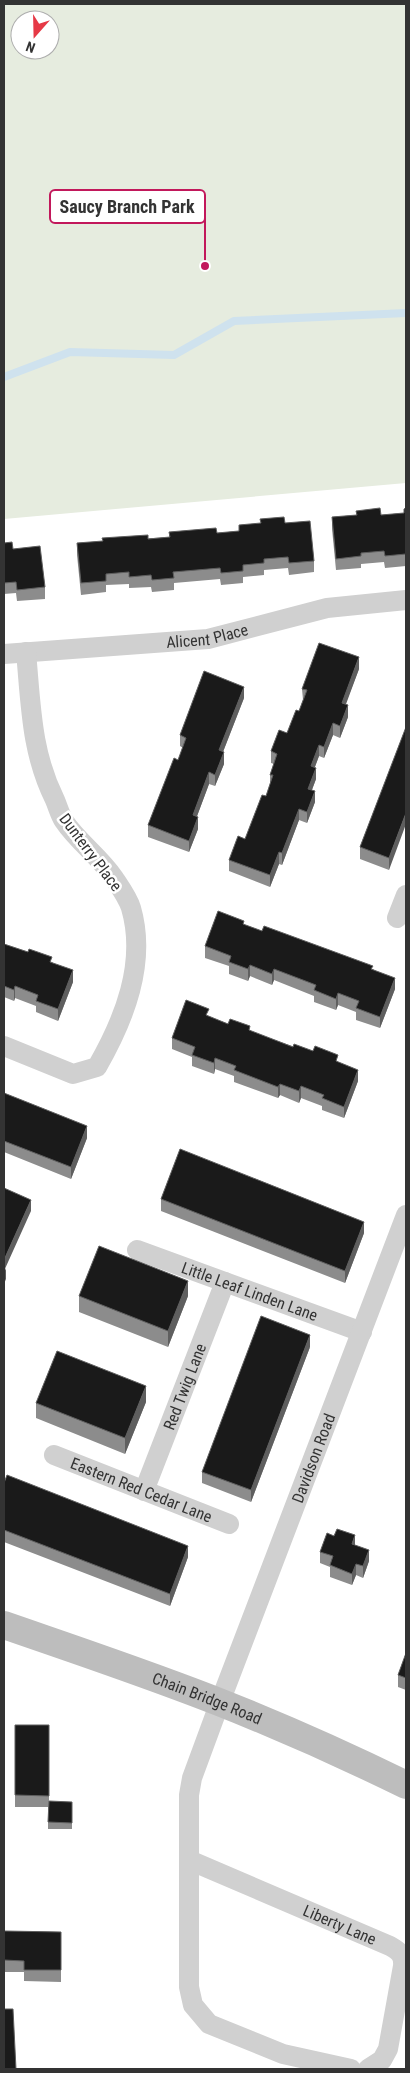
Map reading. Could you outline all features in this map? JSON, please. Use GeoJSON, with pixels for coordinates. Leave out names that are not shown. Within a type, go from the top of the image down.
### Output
{"type":"FeatureCollection","features":[{"type":"Feature","properties":{"kind":"main road","name":"Chain Bridge Road"},"geometry":{"type":"LineString","coordinates":[[4,1625],[220,1702],[321,1745],[406,1785]]}},
{"type":"Feature","properties":{"kind":"street","name":"Alicent Place"},"geometry":{"type":"LineString","coordinates":[[4,654],[208,639],[327,608],[406,600]]}},
{"type":"Feature","properties":{"kind":"street","name":"Dunterry Place"},"geometry":{"type":"LineString","coordinates":[[4,1046],[73,1074],[97,1067],[112,1042],[135,974],[136,935],[130,906],[113,877],[64,821],[47,785],[36,748],[26,652]]}},
{"type":"Feature","properties":{"kind":"street"},"geometry":{"type":"LineString","coordinates":[[397,918],[406,895]]}},
{"type":"Feature","properties":{"kind":"street","name":"Davidson Road"},"geometry":{"type":"LineString","coordinates":[[220,1702],[406,1215]]}},
{"type":"Feature","properties":{"kind":"street","name":"Little Leaf Linden Lane"},"geometry":{"type":"LineString","coordinates":[[137,1250],[362,1332]]}},
{"type":"Feature","properties":{"kind":"street","name":"Red Twig Lane"},"geometry":{"type":"LineString","coordinates":[[144,1491],[225,1282]]}},
{"type":"Feature","properties":{"kind":"street","name":"Eastern Red Cedar Lane"},"geometry":{"type":"LineString","coordinates":[[54,1455],[229,1524]]}},
{"type":"Feature","properties":{"kind":"street"},"geometry":{"type":"LineString","coordinates":[[220,1702],[190,1787],[190,1997],[196,2011],[214,2026],[274,2051],[351,2069]]}},
{"type":"Feature","properties":{"kind":"street","name":"Liberty Lane"},"geometry":{"type":"LineString","coordinates":[[189,1860],[390,1946],[400,1952],[404,1961],[388,2049],[382,2060],[368,2069]]}},
{"type":"Feature","properties":{"kind":"shaded area"},"geometry":{"type":"Polygon","coordinates":[[[4,4],[406,4],[406,483],[4,519],[4,4]]]}},
{"type":"Feature","properties":{"kind":"building"},"geometry":{"type":"Polygon","coordinates":[[[380,508],[381,515],[404,513],[406,508],[406,554],[385,556],[384,551],[361,553],[361,556],[336,559],[332,517],[357,515],[356,511],[380,508]]]}},
{"type":"Feature","properties":{"kind":"building"},"geometry":{"type":"Polygon","coordinates":[[[284,517],[285,523],[310,521],[314,561],[289,563],[288,557],[264,559],[264,563],[243,565],[243,571],[221,573],[220,568],[173,572],[174,578],[152,580],[151,575],[129,577],[129,572],[106,574],[106,581],[81,583],[77,543],[103,541],[102,538],[148,535],[148,539],[170,537],[169,532],[216,528],[217,533],[239,531],[239,525],[261,523],[260,519],[284,517]]]}},
{"type":"Feature","properties":{"kind":"building"},"geometry":{"type":"Polygon","coordinates":[[[12,542],[13,549],[40,546],[45,587],[17,590],[16,582],[4,583],[4,543],[12,542]]]}},
{"type":"Feature","properties":{"kind":"building"},"geometry":{"type":"Polygon","coordinates":[[[319,643],[359,657],[342,703],[348,705],[340,726],[333,723],[324,747],[319,745],[311,766],[316,768],[308,789],[315,791],[307,812],[299,809],[282,853],[279,852],[270,875],[229,860],[238,836],[245,839],[262,795],[266,796],[277,754],[271,751],[279,730],[287,733],[296,710],[299,711],[307,690],[302,689],[319,643]]]}},
{"type":"Feature","properties":{"kind":"building"},"geometry":{"type":"Polygon","coordinates":[[[204,671],[244,687],[219,750],[224,752],[215,775],[209,772],[193,815],[198,817],[189,841],[148,825],[174,758],[178,760],[186,738],[180,735],[204,671]]]}},
{"type":"Feature","properties":{"kind":"building"},"geometry":{"type":"Polygon","coordinates":[[[406,727],[406,813],[389,858],[360,847],[406,727]]]}},
{"type":"Feature","properties":{"kind":"building"},"geometry":{"type":"Polygon","coordinates":[[[218,911],[244,921],[243,924],[262,931],[264,926],[373,966],[371,969],[395,978],[380,1017],[356,1008],[359,1001],[338,993],[336,999],[314,990],[316,985],[274,969],[272,974],[250,965],[248,969],[229,962],[231,956],[205,946],[218,911]]]}},
{"type":"Feature","properties":{"kind":"building"},"geometry":{"type":"Polygon","coordinates":[[[4,944],[28,952],[29,949],[52,957],[50,962],[73,970],[58,1009],[36,1001],[38,995],[15,986],[14,990],[4,986],[4,944]]]}},
{"type":"Feature","properties":{"kind":"building"},"geometry":{"type":"Polygon","coordinates":[[[186,1000],[209,1009],[206,1015],[228,1024],[230,1019],[250,1026],[249,1030],[293,1047],[294,1044],[313,1051],[315,1046],[338,1055],[336,1061],[358,1070],[344,1107],[322,1098],[324,1095],[301,1086],[299,1091],[280,1084],[278,1087],[234,1070],[236,1066],[215,1058],[214,1063],[192,1055],[195,1047],[172,1038],[186,1000]]]}},
{"type":"Feature","properties":{"kind":"building"},"geometry":{"type":"Polygon","coordinates":[[[4,1093],[87,1126],[71,1167],[4,1141],[4,1093]]]}},
{"type":"Feature","properties":{"kind":"building"},"geometry":{"type":"Polygon","coordinates":[[[180,1149],[364,1222],[345,1271],[161,1199],[180,1149]]]}},
{"type":"Feature","properties":{"kind":"building"},"geometry":{"type":"Polygon","coordinates":[[[4,1188],[31,1200],[4,1260],[4,1188]]]}},
{"type":"Feature","properties":{"kind":"building"},"geometry":{"type":"Polygon","coordinates":[[[99,1246],[188,1281],[168,1331],[79,1296],[99,1246]]]}},
{"type":"Feature","properties":{"kind":"building"},"geometry":{"type":"Polygon","coordinates":[[[261,1316],[310,1335],[251,1490],[202,1472],[261,1316]]]}},
{"type":"Feature","properties":{"kind":"building"},"geometry":{"type":"Polygon","coordinates":[[[57,1351],[146,1386],[125,1438],[36,1403],[57,1351]]]}},
{"type":"Feature","properties":{"kind":"building"},"geometry":{"type":"Polygon","coordinates":[[[7,1475],[188,1546],[170,1594],[4,1530],[4,1483],[7,1475]]]}},
{"type":"Feature","properties":{"kind":"building"},"geometry":{"type":"Polygon","coordinates":[[[337,1529],[355,1535],[352,1544],[369,1550],[363,1566],[356,1564],[352,1574],[330,1565],[333,1556],[320,1552],[327,1533],[334,1536],[337,1529]]]}},
{"type":"Feature","properties":{"kind":"building"},"geometry":{"type":"Polygon","coordinates":[[[406,1653],[406,1678],[398,1675],[406,1653]]]}},
{"type":"Feature","properties":{"kind":"building"},"geometry":{"type":"Polygon","coordinates":[[[15,1725],[49,1725],[49,1796],[15,1795],[15,1725]]]}},
{"type":"Feature","properties":{"kind":"building"},"geometry":{"type":"Polygon","coordinates":[[[49,1801],[72,1802],[72,1823],[48,1822],[49,1801]]]}},
{"type":"Feature","properties":{"kind":"building"},"geometry":{"type":"Polygon","coordinates":[[[4,1931],[61,1932],[61,1970],[24,1970],[24,1961],[4,1960],[4,1931]]]}},
{"type":"Feature","properties":{"kind":"building"},"geometry":{"type":"Polygon","coordinates":[[[4,2009],[13,2009],[16,2069],[4,2069],[4,2009]]]}},
{"type":"Feature","properties":{"kind":"waterway"},"geometry":{"type":"LineString","coordinates":[[4,377],[70,352],[174,355],[234,321],[406,313]]}},
{"type":"Feature","properties":{"kind":"place","name":"Saucy Branch Park"},"geometry":{"type":"Point","coordinates":[205,266]}}]}
